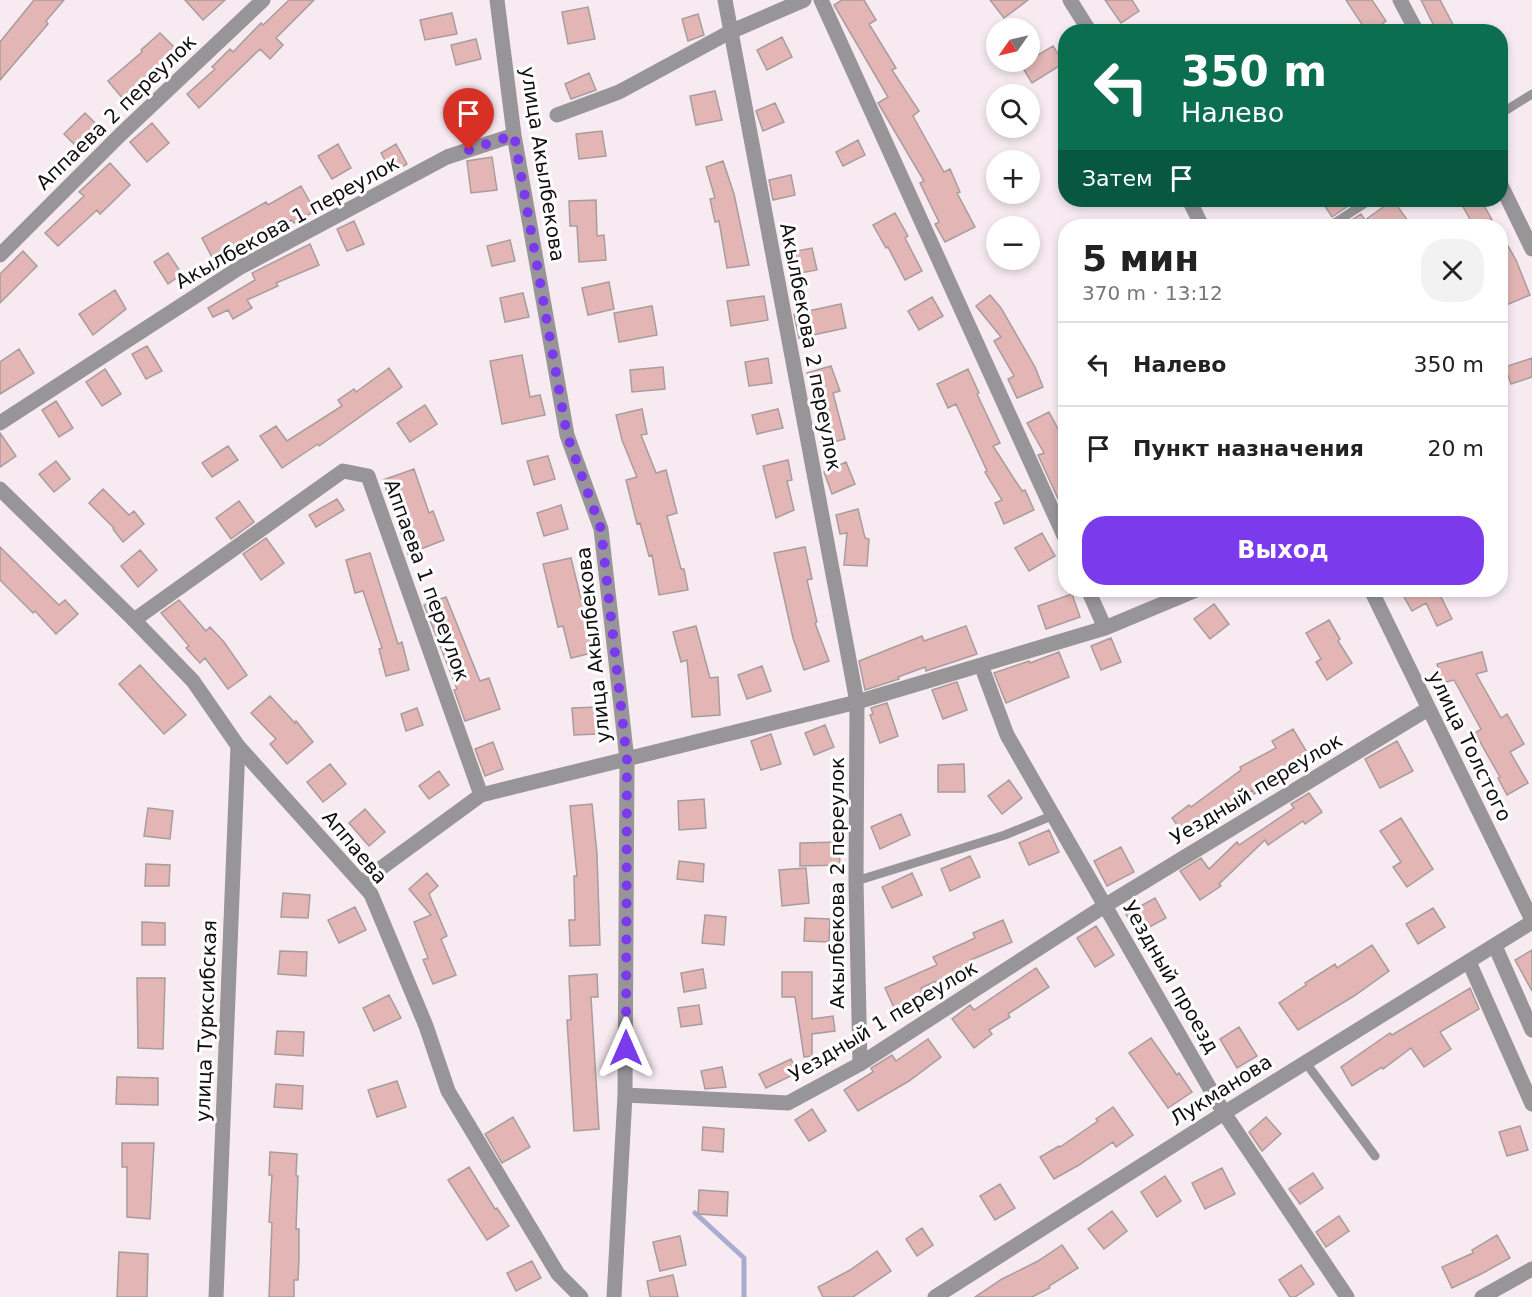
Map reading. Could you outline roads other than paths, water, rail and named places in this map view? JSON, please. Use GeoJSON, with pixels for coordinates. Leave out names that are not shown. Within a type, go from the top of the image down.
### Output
{"type":"FeatureCollection","features":[{"type":"Feature","properties":{"kind":"street","name":"Аппаева 2 переулок"},"geometry":{"type":"LineString","coordinates":[[0,255],[120,135],[263,0]]}},
{"type":"Feature","properties":{"kind":"street","name":"улица Акылбекова"},"geometry":{"type":"LineString","coordinates":[[497,0],[514,135],[567,435],[601,529],[627,760],[626,1095],[614,1297]]}},
{"type":"Feature","properties":{"kind":"street","name":"Акылбекова 2 переулок"},"geometry":{"type":"LineString","coordinates":[[725,0],[858,702],[856,881],[860,1064]]}},
{"type":"Feature","properties":{"kind":"street"},"geometry":{"type":"LineString","coordinates":[[557,115],[618,92],[730,32],[804,0]]}},
{"type":"Feature","properties":{"kind":"street"},"geometry":{"type":"LineString","coordinates":[[821,0],[1058,523]]}},
{"type":"Feature","properties":{"kind":"street"},"geometry":{"type":"LineString","coordinates":[[1070,0],[1085,24]]}},
{"type":"Feature","properties":{"kind":"street"},"geometry":{"type":"LineString","coordinates":[[1400,0],[1414,24]]}},
{"type":"Feature","properties":{"kind":"street","name":"Акылбекова 1 переулок"},"geometry":{"type":"LineString","coordinates":[[0,423],[239,268],[447,157],[514,135]]}},
{"type":"Feature","properties":{"kind":"street"},"geometry":{"type":"LineString","coordinates":[[1508,200],[1532,249]]}},
{"type":"Feature","properties":{"kind":"street","name":"Аппаева 1 переулок"},"geometry":{"type":"LineString","coordinates":[[134,620],[343,471],[368,476],[481,795]]}},
{"type":"Feature","properties":{"kind":"street","name":"Аппаева"},"geometry":{"type":"LineString","coordinates":[[0,489],[193,681],[238,746],[371,894],[421,1015],[448,1091],[558,1274],[581,1297]]}},
{"type":"Feature","properties":{"kind":"street"},"geometry":{"type":"LineString","coordinates":[[1091,597],[1105,628]]}},
{"type":"Feature","properties":{"kind":"street"},"geometry":{"type":"LineString","coordinates":[[362,882],[481,795],[858,702],[1105,628],[1179,597]]}},
{"type":"Feature","properties":{"kind":"street","name":"улица Толстого"},"geometry":{"type":"LineString","coordinates":[[1374,597],[1532,921]]}},
{"type":"Feature","properties":{"kind":"street","name":"Уездный проезд"},"geometry":{"type":"LineString","coordinates":[[981,665],[1007,735],[1224,1113],[1347,1297]]}},
{"type":"Feature","properties":{"kind":"street","name":"Уездный переулок"},"geometry":{"type":"LineString","coordinates":[[1106,905],[1428,709]]}},
{"type":"Feature","properties":{"kind":"street","name":"улица Турксибская"},"geometry":{"type":"LineString","coordinates":[[216,1297],[238,746]]}},
{"type":"Feature","properties":{"kind":"street","name":"Уездный 1 переулок"},"geometry":{"type":"LineString","coordinates":[[626,1095],[788,1103],[860,1064],[1106,905]]}},
{"type":"Feature","properties":{"kind":"street","name":"Лукманова"},"geometry":{"type":"LineString","coordinates":[[935,1297],[1224,1113],[1496,946],[1532,921]]}},
{"type":"Feature","properties":{"kind":"street"},"geometry":{"type":"LineString","coordinates":[[1496,946],[1532,1030]]}},
{"type":"Feature","properties":{"kind":"street"},"geometry":{"type":"LineString","coordinates":[[1469,962],[1532,1104]]}},
{"type":"Feature","properties":{"kind":"street"},"geometry":{"type":"LineString","coordinates":[[1482,1297],[1532,1269]]}},
{"type":"Feature","properties":{"kind":"lane"},"geometry":{"type":"LineString","coordinates":[[1508,109],[1532,94]]}},
{"type":"Feature","properties":{"kind":"lane"},"geometry":{"type":"LineString","coordinates":[[1341,219],[1359,207]]}},
{"type":"Feature","properties":{"kind":"lane"},"geometry":{"type":"LineString","coordinates":[[856,881],[1005,835],[1054,815]]}},
{"type":"Feature","properties":{"kind":"lane"},"geometry":{"type":"LineString","coordinates":[[1306,1062],[1375,1156]]}},
{"type":"Feature","properties":{"kind":"waterway"},"geometry":{"type":"LineString","coordinates":[[695,1213],[744,1258],[744,1297]]}}]}
